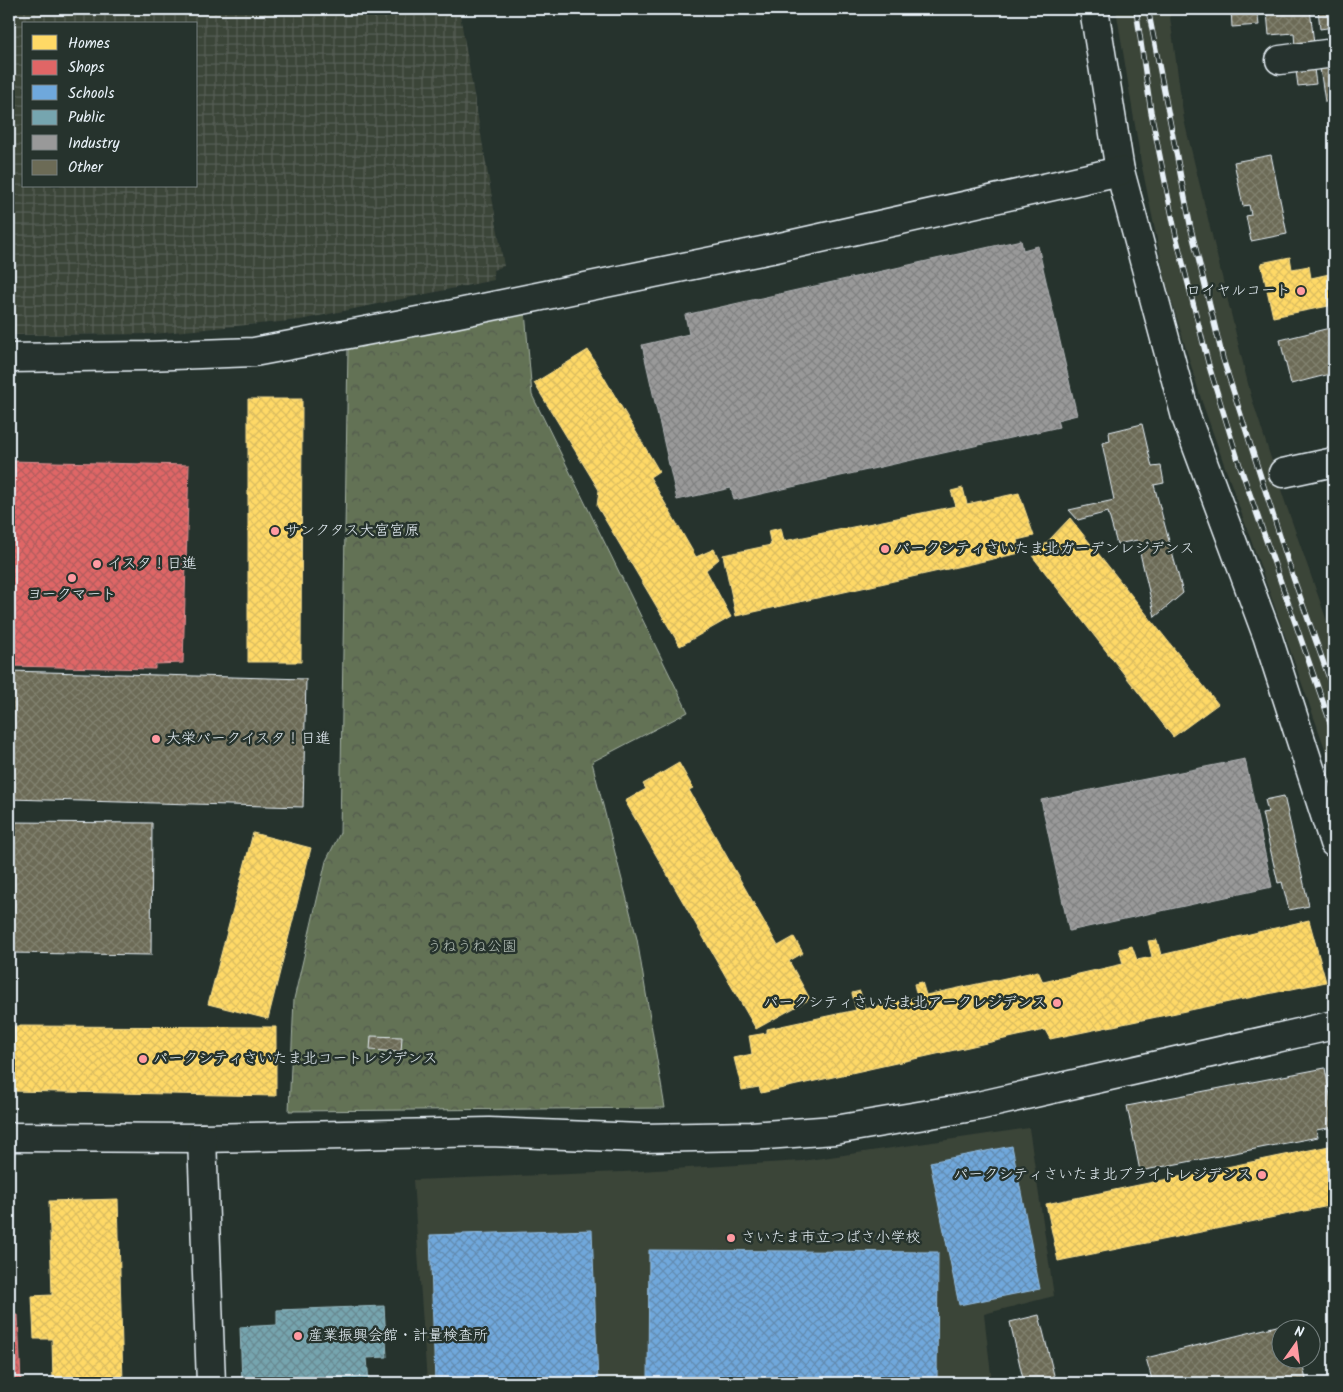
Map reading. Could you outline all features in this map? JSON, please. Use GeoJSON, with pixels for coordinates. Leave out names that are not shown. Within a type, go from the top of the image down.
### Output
{"type":"FeatureCollection","features":[{"type":"Feature","properties":{"kind":"street"},"geometry":{"type":"LineString","coordinates":[[1094,9],[1120,171],[1186,417],[1267,636],[1334,843]]}},
{"type":"Feature","properties":{"kind":"street"},"geometry":{"type":"LineString","coordinates":[[1280,60],[1334,53]]}},
{"type":"Feature","properties":{"kind":"street"},"geometry":{"type":"LineString","coordinates":[[9,358],[254,352],[776,248],[1120,171]]}},
{"type":"Feature","properties":{"kind":"street"},"geometry":{"type":"LineString","coordinates":[[1283,473],[1333,469]]}},
{"type":"Feature","properties":{"kind":"street"},"geometry":{"type":"LineString","coordinates":[[9,1137],[202,1138],[489,1132],[641,1138],[751,1136],[835,1130],[978,1106],[1334,1025]]}},
{"type":"Feature","properties":{"kind":"street"},"geometry":{"type":"LineString","coordinates":[[202,1138],[211,1383]]}},
{"type":"Feature","properties":{"kind":"shaded area"},"geometry":{"type":"Polygon","coordinates":[[[9,9],[459,9],[504,266],[493,270],[494,280],[300,320],[153,334],[9,335],[9,9]]]}},
{"type":"Feature","properties":{"kind":"shaded area"},"geometry":{"type":"Polygon","coordinates":[[[1116,9],[1169,9],[1184,120],[1251,396],[1284,499],[1334,641],[1334,774],[1202,402],[1165,279],[1141,162],[1116,9]]]}},
{"type":"Feature","properties":{"kind":"shaded area","name":"さいたま市立つばさ小学校"},"geometry":{"type":"Polygon","coordinates":[[[1029,1128],[1054,1296],[984,1314],[992,1383],[427,1383],[413,1180],[623,1172],[802,1161],[1029,1128]]]}},
{"type":"Feature","properties":{"kind":"green space","name":"うねうね公園"},"geometry":{"type":"Polygon","coordinates":[[[525,311],[532,395],[688,712],[592,762],[637,939],[665,1108],[289,1111],[294,999],[326,861],[340,833],[348,348],[525,311]]]}},
{"type":"Feature","properties":{"kind":"building: Homes"},"geometry":{"type":"Polygon","coordinates":[[[1334,125],[1334,155],[1330,126],[1334,125]]]}},
{"type":"Feature","properties":{"kind":"building: Homes","name":"ロイヤルコート"},"geometry":{"type":"Polygon","coordinates":[[[1290,257],[1292,269],[1309,266],[1311,278],[1334,273],[1334,305],[1273,317],[1261,263],[1290,257]]]}},
{"type":"Feature","properties":{"kind":"building: Homes"},"geometry":{"type":"Polygon","coordinates":[[[588,350],[659,471],[650,477],[696,557],[714,549],[719,559],[706,570],[731,617],[680,646],[597,506],[599,490],[534,383],[588,350]]]}},
{"type":"Feature","properties":{"kind":"building: Homes","name":"サンクタス大宮宮原"},"geometry":{"type":"Polygon","coordinates":[[[248,399],[302,399],[301,662],[248,662],[248,399]]]}},
{"type":"Feature","properties":{"kind":"building: Homes","name":"パークシティさいたま北ガーデンレジデンス"},"geometry":{"type":"Polygon","coordinates":[[[963,488],[967,504],[1019,493],[1034,536],[1017,540],[1020,553],[736,616],[723,555],[771,545],[768,531],[781,528],[784,541],[956,506],[951,491],[963,488]]]}},
{"type":"Feature","properties":{"kind":"building: Homes"},"geometry":{"type":"Polygon","coordinates":[[[1070,518],[1218,704],[1173,737],[1033,557],[1070,518]]]}},
{"type":"Feature","properties":{"kind":"building: Homes"},"geometry":{"type":"Polygon","coordinates":[[[679,763],[693,788],[689,790],[778,946],[794,937],[803,953],[789,961],[810,999],[756,1029],[625,801],[646,789],[643,784],[679,763]]]}},
{"type":"Feature","properties":{"kind":"building: Homes"},"geometry":{"type":"Polygon","coordinates":[[[253,833],[311,848],[268,1019],[208,1004],[253,833]]]}},
{"type":"Feature","properties":{"kind":"building: Homes","name":"パークシティさいたま北アークレジデンス"},"geometry":{"type":"Polygon","coordinates":[[[1309,920],[1326,982],[1050,1039],[1045,1030],[761,1093],[759,1087],[742,1090],[734,1058],[752,1054],[749,1036],[767,1033],[767,1029],[856,1010],[852,993],[860,991],[865,1009],[917,997],[914,984],[922,982],[926,995],[1038,971],[1043,982],[1123,964],[1119,949],[1132,946],[1137,960],[1152,957],[1148,941],[1157,940],[1161,955],[1309,920]]]}},
{"type":"Feature","properties":{"kind":"building: Homes","name":"パークシティさいたま北コートレジデンス"},"geometry":{"type":"Polygon","coordinates":[[[9,1026],[276,1027],[276,1096],[9,1091],[9,1026]]]}},
{"type":"Feature","properties":{"kind":"building: Homes","name":"パークシティさいたま北ブライトレジデンス"},"geometry":{"type":"Polygon","coordinates":[[[1334,1145],[1334,1205],[1058,1261],[1046,1204],[1334,1145]]]}},
{"type":"Feature","properties":{"kind":"building: Homes"},"geometry":{"type":"Polygon","coordinates":[[[118,1199],[123,1383],[53,1383],[52,1339],[34,1339],[32,1296],[52,1295],[49,1201],[118,1199]]]}},
{"type":"Feature","properties":{"kind":"building: Shops","name":"イスタ！日進"},"geometry":{"type":"Polygon","coordinates":[[[9,461],[189,465],[183,663],[155,664],[155,669],[9,666],[9,461]]]}},
{"type":"Feature","properties":{"kind":"building: Shops"},"geometry":{"type":"Polygon","coordinates":[[[9,1315],[18,1315],[21,1383],[9,1383],[9,1315]]]}},
{"type":"Feature","properties":{"kind":"building: Schools"},"geometry":{"type":"Polygon","coordinates":[[[1012,1146],[1040,1289],[959,1305],[930,1162],[1012,1146]]]}},
{"type":"Feature","properties":{"kind":"building: Schools"},"geometry":{"type":"Polygon","coordinates":[[[592,1230],[598,1383],[435,1383],[430,1235],[592,1230]]]}},
{"type":"Feature","properties":{"kind":"building: Schools"},"geometry":{"type":"Polygon","coordinates":[[[649,1250],[938,1252],[937,1382],[648,1379],[649,1250]]]}},
{"type":"Feature","properties":{"kind":"building: Public"},"geometry":{"type":"Polygon","coordinates":[[[384,1306],[387,1357],[367,1358],[369,1383],[242,1383],[240,1327],[277,1325],[277,1310],[384,1306]]]}},
{"type":"Feature","properties":{"kind":"building: Industry"},"geometry":{"type":"Polygon","coordinates":[[[1021,240],[1023,250],[1038,246],[1077,415],[1057,420],[1059,427],[734,500],[731,488],[677,500],[642,345],[689,334],[685,315],[1021,240]]]}},
{"type":"Feature","properties":{"kind":"building: Industry"},"geometry":{"type":"Polygon","coordinates":[[[1245,759],[1272,887],[1069,931],[1041,800],[1245,759]]]}},
{"type":"Feature","properties":{"kind":"building: Other"},"geometry":{"type":"Polygon","coordinates":[[[1231,9],[1257,9],[1259,25],[1232,27],[1231,9]]]}},
{"type":"Feature","properties":{"kind":"building: Other"},"geometry":{"type":"Polygon","coordinates":[[[1310,9],[1314,44],[1295,47],[1294,33],[1269,35],[1267,12],[1310,9]]]}},
{"type":"Feature","properties":{"kind":"building: Other"},"geometry":{"type":"Polygon","coordinates":[[[1318,9],[1334,9],[1334,27],[1320,29],[1318,9]]]}},
{"type":"Feature","properties":{"kind":"building: Other"},"geometry":{"type":"Polygon","coordinates":[[[1334,66],[1334,100],[1325,102],[1320,68],[1334,66]]]}},
{"type":"Feature","properties":{"kind":"building: Other"},"geometry":{"type":"Polygon","coordinates":[[[1314,69],[1316,84],[1298,86],[1296,71],[1314,69]]]}},
{"type":"Feature","properties":{"kind":"building: Other"},"geometry":{"type":"Polygon","coordinates":[[[1271,155],[1287,234],[1251,241],[1246,216],[1251,215],[1249,205],[1243,206],[1234,162],[1271,155]]]}},
{"type":"Feature","properties":{"kind":"building: Other"},"geometry":{"type":"Polygon","coordinates":[[[1334,327],[1334,373],[1291,384],[1280,340],[1334,327]]]}},
{"type":"Feature","properties":{"kind":"building: Other"},"geometry":{"type":"Polygon","coordinates":[[[1142,424],[1152,467],[1161,466],[1164,483],[1154,485],[1183,593],[1155,617],[1137,540],[1117,544],[1108,512],[1078,520],[1069,510],[1114,500],[1102,443],[1110,441],[1109,432],[1142,424]]]}},
{"type":"Feature","properties":{"kind":"building: Other","name":"大栄パークイスタ！日進"},"geometry":{"type":"Polygon","coordinates":[[[9,671],[306,679],[303,807],[9,799],[9,671]]]}},
{"type":"Feature","properties":{"kind":"building: Other"},"geometry":{"type":"Polygon","coordinates":[[[1284,796],[1309,906],[1289,910],[1282,882],[1278,883],[1262,813],[1268,812],[1265,800],[1284,796]]]}},
{"type":"Feature","properties":{"kind":"building: Other"},"geometry":{"type":"Polygon","coordinates":[[[9,822],[152,823],[151,955],[9,953],[9,822]]]}},
{"type":"Feature","properties":{"kind":"building: Other"},"geometry":{"type":"Polygon","coordinates":[[[371,1036],[402,1037],[401,1052],[370,1050],[371,1036]]]}},
{"type":"Feature","properties":{"kind":"building: Other"},"geometry":{"type":"Polygon","coordinates":[[[1325,1068],[1334,1117],[1334,1127],[1316,1130],[1318,1137],[1140,1171],[1127,1106],[1325,1068]]]}},
{"type":"Feature","properties":{"kind":"building: Other"},"geometry":{"type":"Polygon","coordinates":[[[1039,1315],[1056,1383],[1024,1383],[1010,1322],[1039,1315]]]}},
{"type":"Feature","properties":{"kind":"building: Other"},"geometry":{"type":"Polygon","coordinates":[[[1270,1328],[1270,1370],[1304,1370],[1307,1383],[1153,1383],[1146,1358],[1270,1328]]]}},
{"type":"Feature","properties":{"kind":"railway"},"geometry":{"type":"LineString","coordinates":[[1136,9],[1151,112],[1176,236],[1209,366],[1240,466],[1334,733]]}},
{"type":"Feature","properties":{"kind":"railway"},"geometry":{"type":"LineString","coordinates":[[1148,9],[1191,229],[1223,359],[1293,577],[1334,692]]}},
{"type":"Feature","properties":{"kind":"place","name":"ロイヤルコート"},"geometry":{"type":"Point","coordinates":[1301,291]}},
{"type":"Feature","properties":{"kind":"place","name":"サンクタス大宮宮原"},"geometry":{"type":"Point","coordinates":[275,531]}},
{"type":"Feature","properties":{"kind":"place","name":"パークシティさいたま北ガーデンレジデンス"},"geometry":{"type":"Point","coordinates":[885,549]}},
{"type":"Feature","properties":{"kind":"place","name":"イスタ！日進"},"geometry":{"type":"Point","coordinates":[97,564]}},
{"type":"Feature","properties":{"kind":"place","name":"ヨークマート"},"geometry":{"type":"Point","coordinates":[72,578]}},
{"type":"Feature","properties":{"kind":"place","name":"大栄パークイスタ！日進"},"geometry":{"type":"Point","coordinates":[156,739]}},
{"type":"Feature","properties":{"kind":"place","name":"パークシティさいたま北アークレジデンス"},"geometry":{"type":"Point","coordinates":[1057,1003]}},
{"type":"Feature","properties":{"kind":"place","name":"パークシティさいたま北コートレジデンス"},"geometry":{"type":"Point","coordinates":[143,1059]}},
{"type":"Feature","properties":{"kind":"place","name":"パークシティさいたま北ブライトレジデンス"},"geometry":{"type":"Point","coordinates":[1262,1175]}},
{"type":"Feature","properties":{"kind":"place","name":"さいたま市立つばさ小学校"},"geometry":{"type":"Point","coordinates":[731,1238]}},
{"type":"Feature","properties":{"kind":"place","name":"産業振興会館・計量検査所"},"geometry":{"type":"Point","coordinates":[298,1336]}}]}
